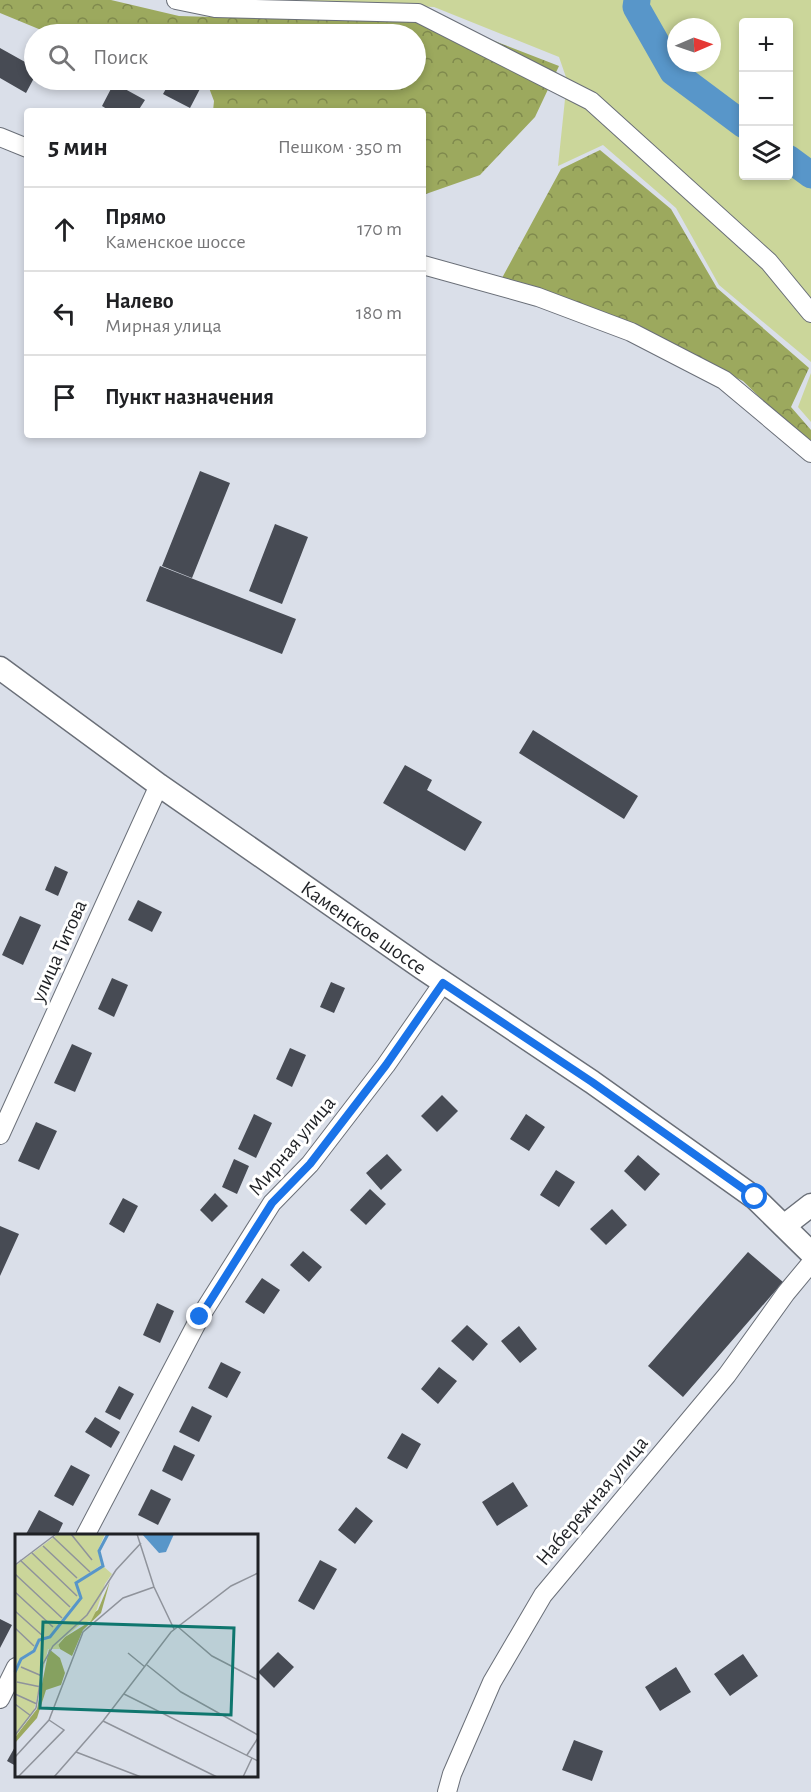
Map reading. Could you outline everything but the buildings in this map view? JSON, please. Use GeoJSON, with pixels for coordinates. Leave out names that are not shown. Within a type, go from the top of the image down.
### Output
{"type":"FeatureCollection","features":[{"type":"Feature","properties":{"kind":"street"},"geometry":{"type":"LineString","coordinates":[[176,0],[215,8],[418,14],[591,101],[769,262],[811,313]]}},
{"type":"Feature","properties":{"kind":"street"},"geometry":{"type":"LineString","coordinates":[[0,137],[24,147]]}},
{"type":"Feature","properties":{"kind":"street"},"geometry":{"type":"LineString","coordinates":[[426,266],[538,297],[631,332],[724,380],[811,453]]}},
{"type":"Feature","properties":{"kind":"street","name":"Каменское шоссе"},"geometry":{"type":"LineString","coordinates":[[0,668],[159,785],[443,983],[592,1082],[755,1197],[811,1253]]}},
{"type":"Feature","properties":{"kind":"street","name":"улица Титова"},"geometry":{"type":"LineString","coordinates":[[0,1135],[159,785]]}},
{"type":"Feature","properties":{"kind":"street","name":"Мирная улица"},"geometry":{"type":"LineString","coordinates":[[86,1534],[200,1317],[272,1203],[310,1164],[386,1065],[443,983]]}},
{"type":"Feature","properties":{"kind":"street"},"geometry":{"type":"LineString","coordinates":[[784,1226],[811,1205]]}},
{"type":"Feature","properties":{"kind":"street","name":"Набережная улица"},"geometry":{"type":"LineString","coordinates":[[447,1792],[452,1774],[492,1682],[543,1595],[727,1375],[786,1293],[811,1263]]}},
{"type":"Feature","properties":{"kind":"street"},"geometry":{"type":"LineString","coordinates":[[0,1699],[15,1669]]}},
{"type":"Feature","properties":{"kind":"green space"},"geometry":{"type":"Polygon","coordinates":[[[0,0],[111,0],[179,16],[322,20],[435,18],[559,66],[535,117],[480,175],[426,194],[426,108],[213,108],[214,101],[210,90],[426,90],[426,24],[27,24],[0,13],[0,0]]]}},
{"type":"Feature","properties":{"kind":"green space"},"geometry":{"type":"Polygon","coordinates":[[[294,0],[630,0],[629,9],[664,74],[739,130],[739,180],[793,180],[793,169],[811,183],[811,362],[719,285],[676,208],[603,145],[558,166],[567,80],[559,57],[434,7],[294,0]]]}},
{"type":"Feature","properties":{"kind":"green space"},"geometry":{"type":"Polygon","coordinates":[[[646,0],[811,0],[811,164],[793,151],[793,18],[739,18],[739,112],[684,72],[721,72],[721,18],[667,18],[667,46],[646,7],[646,0]]]}},
{"type":"Feature","properties":{"kind":"green space"},"geometry":{"type":"Polygon","coordinates":[[[600,150],[671,209],[717,288],[809,368],[791,407],[811,430],[811,447],[743,381],[619,320],[502,278],[561,169],[600,150]]]}},
{"type":"Feature","properties":{"kind":"green space"},"geometry":{"type":"Polygon","coordinates":[[[811,373],[811,422],[798,407],[811,373]]]}},
{"type":"Feature","properties":{"kind":"waterway"},"geometry":{"type":"LineString","coordinates":[[637,0],[636,7],[673,72],[739,121]]}},
{"type":"Feature","properties":{"kind":"waterway"},"geometry":{"type":"LineString","coordinates":[[793,162],[811,175]]}},
{"type":"Feature","properties":{"kind":"route"},"geometry":{"type":"LineString","coordinates":[[200,1317],[272,1203],[310,1164],[386,1065],[443,983],[592,1082],[755,1197]]}}]}
